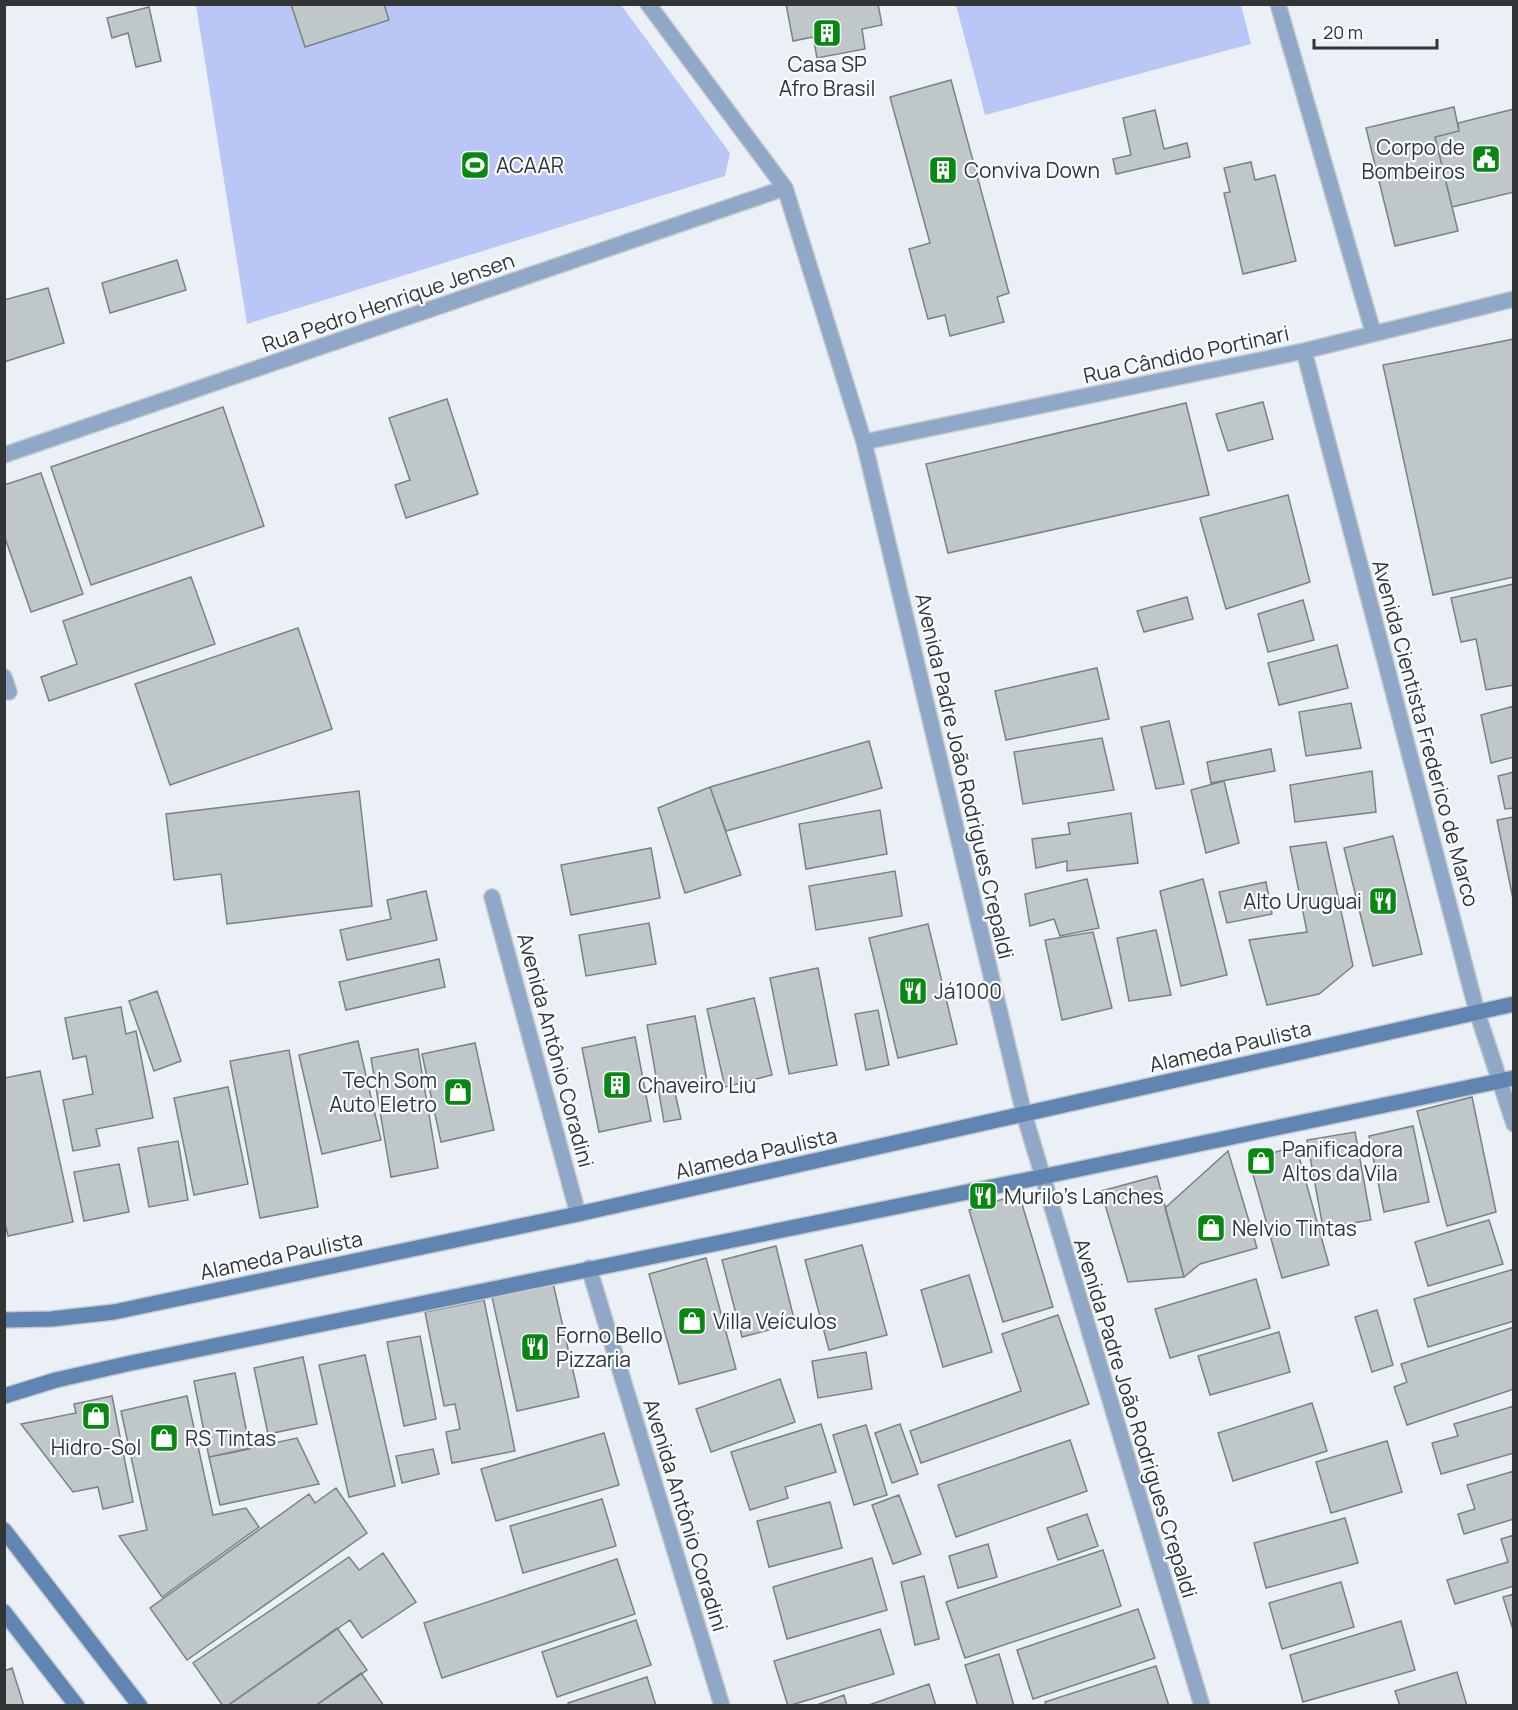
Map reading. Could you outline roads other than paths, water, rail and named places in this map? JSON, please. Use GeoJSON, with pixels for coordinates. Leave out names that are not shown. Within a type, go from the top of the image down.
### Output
{"type":"FeatureCollection","features":[{"type":"Feature","properties":{"kind":"main road","name":"Alameda Paulista"},"geometry":{"type":"LineString","coordinates":[[4,1320],[51,1319],[114,1312],[578,1214],[1514,1004]]}},
{"type":"Feature","properties":{"kind":"main road"},"geometry":{"type":"LineString","coordinates":[[4,1396],[57,1380],[131,1363],[1507,1079]]}},
{"type":"Feature","properties":{"kind":"main road"},"geometry":{"type":"LineString","coordinates":[[4,1530],[140,1706]]}},
{"type":"Feature","properties":{"kind":"main road"},"geometry":{"type":"LineString","coordinates":[[4,1612],[77,1706]]}},
{"type":"Feature","properties":{"kind":"street","name":"Avenida Padre João Rodrigues Crepaldi"},"geometry":{"type":"LineString","coordinates":[[648,4],[785,188],[864,442],[1041,1177],[1202,1706]]}},
{"type":"Feature","properties":{"kind":"street"},"geometry":{"type":"LineString","coordinates":[[1278,4],[1373,332]]}},
{"type":"Feature","properties":{"kind":"street","name":"Rua Pedro Henrique Jensen"},"geometry":{"type":"LineString","coordinates":[[4,455],[785,188]]}},
{"type":"Feature","properties":{"kind":"street","name":"Rua Cândido Portinari"},"geometry":{"type":"LineString","coordinates":[[864,442],[1304,351],[1373,332],[1514,299]]}},
{"type":"Feature","properties":{"kind":"street","name":"Avenida Cientista Frederico de Marco"},"geometry":{"type":"LineString","coordinates":[[1304,351],[1477,1012],[1507,1079],[1514,1124]]}},
{"type":"Feature","properties":{"kind":"street","name":"Avenida Antônio Coradini"},"geometry":{"type":"LineString","coordinates":[[492,897],[578,1214]]}},
{"type":"Feature","properties":{"kind":"street","name":"Avenida Antônio Coradini"},"geometry":{"type":"LineString","coordinates":[[589,1268],[722,1706]]}},
{"type":"Feature","properties":{"kind":"place","name":"Casa SP Afro Brasil"},"geometry":{"type":"Point","coordinates":[827,33]}},
{"type":"Feature","properties":{"kind":"place","name":"Corpo de Bombeiros"},"geometry":{"type":"Point","coordinates":[1486,159]}},
{"type":"Feature","properties":{"kind":"place","name":"ACAAR"},"geometry":{"type":"Point","coordinates":[475,165]}},
{"type":"Feature","properties":{"kind":"place","name":"Conviva Down"},"geometry":{"type":"Point","coordinates":[943,170]}},
{"type":"Feature","properties":{"kind":"place","name":"Alto Uruguai"},"geometry":{"type":"Point","coordinates":[1383,901]}},
{"type":"Feature","properties":{"kind":"place","name":"Já1000"},"geometry":{"type":"Point","coordinates":[913,991]}},
{"type":"Feature","properties":{"kind":"place","name":"Chaveiro Liu"},"geometry":{"type":"Point","coordinates":[617,1085]}},
{"type":"Feature","properties":{"kind":"place","name":"Tech Som Auto Eletro"},"geometry":{"type":"Point","coordinates":[458,1092]}},
{"type":"Feature","properties":{"kind":"place","name":"Panificadora Altos da Vila"},"geometry":{"type":"Point","coordinates":[1261,1161]}},
{"type":"Feature","properties":{"kind":"place","name":"Murilo's Lanches"},"geometry":{"type":"Point","coordinates":[983,1196]}},
{"type":"Feature","properties":{"kind":"place","name":"Nelvio Tintas"},"geometry":{"type":"Point","coordinates":[1211,1228]}},
{"type":"Feature","properties":{"kind":"place","name":"Villa Veículos"},"geometry":{"type":"Point","coordinates":[692,1321]}},
{"type":"Feature","properties":{"kind":"place","name":"Forno Bello Pizzaria"},"geometry":{"type":"Point","coordinates":[535,1347]}},
{"type":"Feature","properties":{"kind":"place","name":"Hidro-Sol"},"geometry":{"type":"Point","coordinates":[96,1416]}},
{"type":"Feature","properties":{"kind":"place","name":"RS Tintas"},"geometry":{"type":"Point","coordinates":[164,1438]}}]}
